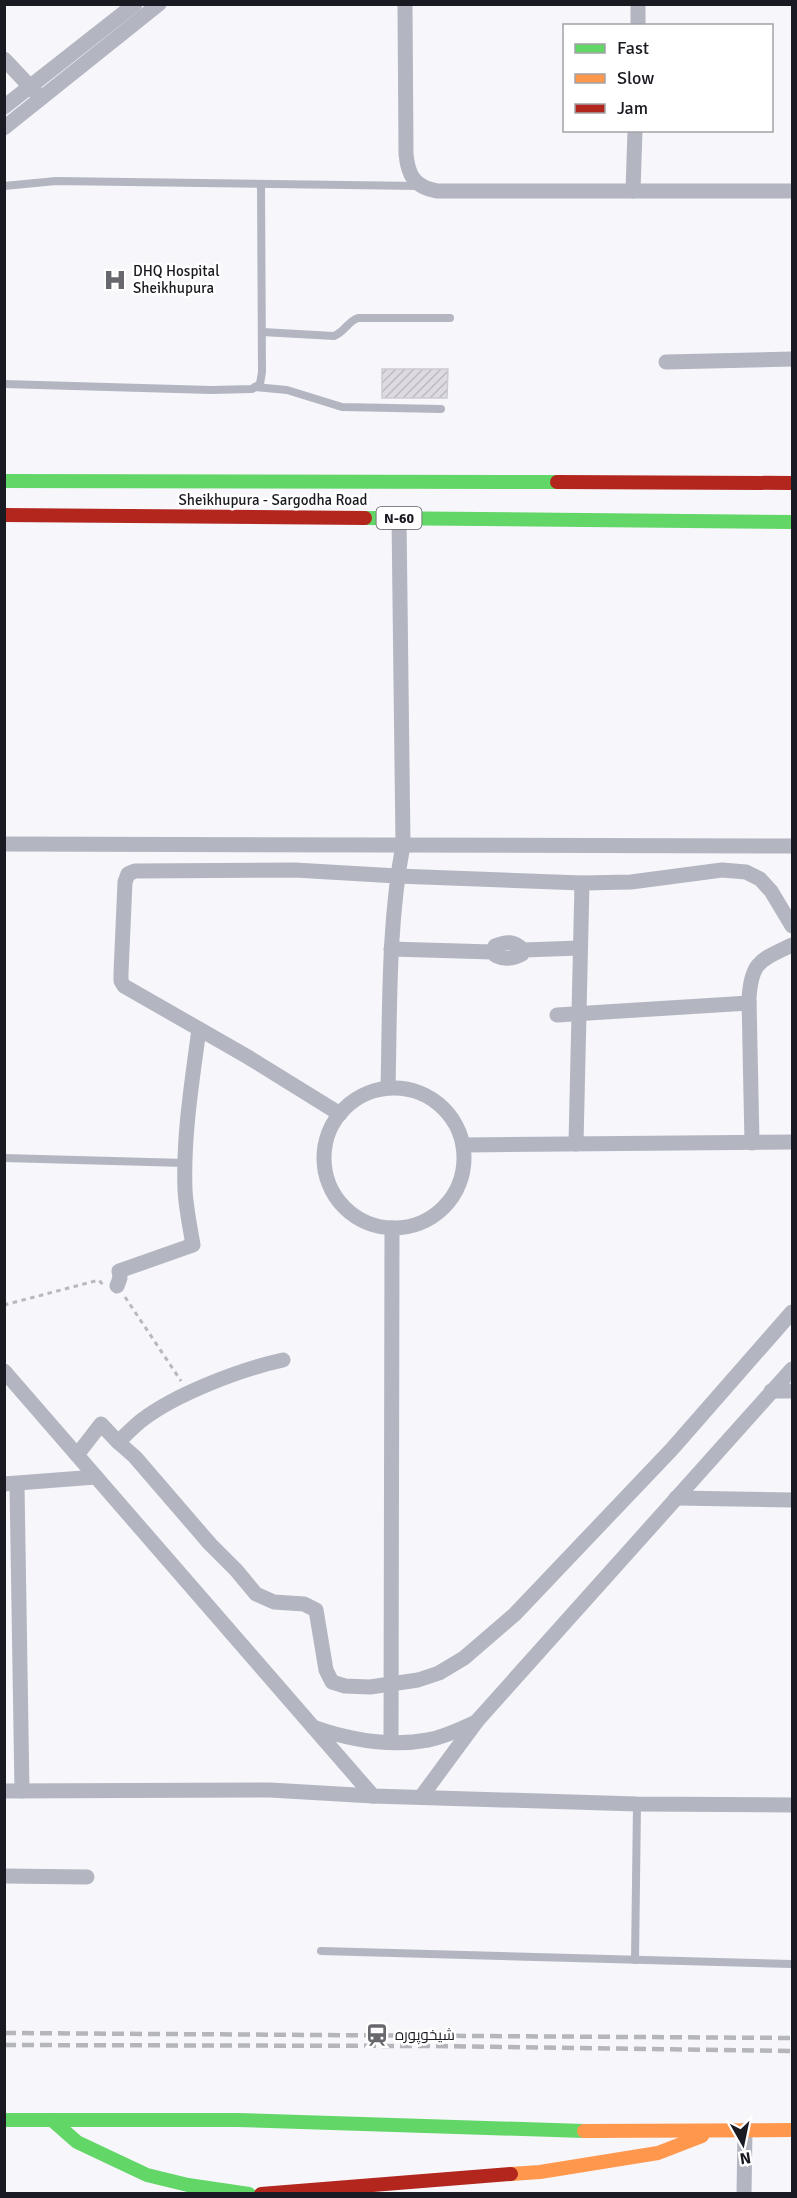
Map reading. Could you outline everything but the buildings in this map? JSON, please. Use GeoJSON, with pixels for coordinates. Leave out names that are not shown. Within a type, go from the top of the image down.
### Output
{"type":"FeatureCollection","features":[{"type":"Feature","properties":{"kind":"main road","name":"Sheikhupura - Sargodha Road"},"geometry":{"type":"LineString","coordinates":[[4,481],[273,500],[399,518],[792,522]]}},
{"type":"Feature","properties":{"kind":"main road","name":"Sheikhupura - Sargodha Road"},"geometry":{"type":"LineString","coordinates":[[4,515],[273,500],[792,483]]}},
{"type":"Feature","properties":{"kind":"main road"},"geometry":{"type":"LineString","coordinates":[[4,2120],[238,2120],[595,2131],[792,2130]]}},
{"type":"Feature","properties":{"kind":"main road"},"geometry":{"type":"LineString","coordinates":[[52,2120],[77,2142],[147,2175],[188,2185],[249,2193]]}},
{"type":"Feature","properties":{"kind":"main road"},"geometry":{"type":"LineString","coordinates":[[261,2193],[307,2192],[540,2172],[658,2152],[718,2130]]}},
{"type":"Feature","properties":{"kind":"street"},"geometry":{"type":"LineString","coordinates":[[4,107],[135,4]]}},
{"type":"Feature","properties":{"kind":"street"},"geometry":{"type":"LineString","coordinates":[[4,128],[159,4]]}},
{"type":"Feature","properties":{"kind":"street"},"geometry":{"type":"LineString","coordinates":[[405,4],[406,154],[410,177],[420,186],[437,191],[792,191]]}},
{"type":"Feature","properties":{"kind":"street"},"geometry":{"type":"LineString","coordinates":[[638,4],[638,24]]}},
{"type":"Feature","properties":{"kind":"street"},"geometry":{"type":"LineString","coordinates":[[4,60],[42,99]]}},
{"type":"Feature","properties":{"kind":"street"},"geometry":{"type":"LineString","coordinates":[[633,191],[635,132]]}},
{"type":"Feature","properties":{"kind":"street"},"geometry":{"type":"LineString","coordinates":[[666,362],[792,359]]}},
{"type":"Feature","properties":{"kind":"street"},"geometry":{"type":"LineString","coordinates":[[388,1088],[391,949],[397,876],[403,845],[399,518]]}},
{"type":"Feature","properties":{"kind":"street"},"geometry":{"type":"LineString","coordinates":[[4,844],[792,846]]}},
{"type":"Feature","properties":{"kind":"street"},"geometry":{"type":"LineString","coordinates":[[339,1114],[248,1057],[127,989],[121,981],[125,882],[128,874],[135,871],[295,870],[397,876],[631,882],[722,870],[746,872],[760,879],[792,926]]}},
{"type":"Feature","properties":{"kind":"street"},"geometry":{"type":"LineString","coordinates":[[576,1144],[582,882]]}},
{"type":"Feature","properties":{"kind":"street"},"geometry":{"type":"LineString","coordinates":[[752,1143],[749,1003],[751,978],[754,969],[769,956],[792,945]]}},
{"type":"Feature","properties":{"kind":"street"},"geometry":{"type":"LineString","coordinates":[[391,949],[492,952],[498,957],[507,958],[516,957],[522,954],[523,950],[580,948]]}},
{"type":"Feature","properties":{"kind":"street"},"geometry":{"type":"LineString","coordinates":[[557,1015],[749,1003]]}},
{"type":"Feature","properties":{"kind":"street"},"geometry":{"type":"LineString","coordinates":[[117,1286],[120,1278],[119,1271],[193,1245],[185,1192],[185,1163],[199,1029]]}},
{"type":"Feature","properties":{"kind":"street"},"geometry":{"type":"LineString","coordinates":[[388,1088],[404,1088],[420,1092],[434,1100],[447,1111],[456,1124],[464,1145],[463,1172],[450,1201],[438,1213],[409,1227],[376,1226],[361,1220],[342,1204],[328,1184],[324,1168],[327,1136],[339,1114],[357,1098],[372,1091],[388,1088]]}},
{"type":"Feature","properties":{"kind":"street"},"geometry":{"type":"LineString","coordinates":[[464,1145],[792,1142]]}},
{"type":"Feature","properties":{"kind":"street"},"geometry":{"type":"LineString","coordinates":[[391,1742],[392,1228]]}},
{"type":"Feature","properties":{"kind":"street"},"geometry":{"type":"LineString","coordinates":[[77,1455],[101,1424],[135,1457],[196,1529],[256,1594],[274,1602],[304,1604],[316,1610],[326,1670],[332,1682],[345,1686],[391,1685],[418,1680],[439,1673],[464,1658],[515,1614],[672,1449],[792,1312]]}},
{"type":"Feature","properties":{"kind":"street"},"geometry":{"type":"LineString","coordinates":[[118,1442],[142,1419],[189,1393],[263,1364],[283,1360]]}},
{"type":"Feature","properties":{"kind":"street"},"geometry":{"type":"LineString","coordinates":[[421,1797],[477,1721],[792,1369]]}},
{"type":"Feature","properties":{"kind":"street"},"geometry":{"type":"LineString","coordinates":[[4,1371],[373,1796]]}},
{"type":"Feature","properties":{"kind":"street"},"geometry":{"type":"LineString","coordinates":[[771,1391],[792,1391]]}},
{"type":"Feature","properties":{"kind":"street"},"geometry":{"type":"LineString","coordinates":[[22,1791],[11,1485],[96,1477]]}},
{"type":"Feature","properties":{"kind":"street"},"geometry":{"type":"LineString","coordinates":[[676,1498],[792,1500]]}},
{"type":"Feature","properties":{"kind":"street"},"geometry":{"type":"LineString","coordinates":[[310,1726],[353,1739],[391,1742],[429,1740],[453,1733],[477,1721]]}},
{"type":"Feature","properties":{"kind":"street"},"geometry":{"type":"LineString","coordinates":[[4,1791],[270,1790],[373,1796],[637,1804],[792,1805]]}},
{"type":"Feature","properties":{"kind":"street"},"geometry":{"type":"LineString","coordinates":[[4,1876],[87,1877]]}},
{"type":"Feature","properties":{"kind":"street"},"geometry":{"type":"LineString","coordinates":[[744,2193],[745,2130]]}},
{"type":"Feature","properties":{"kind":"lane"},"geometry":{"type":"LineString","coordinates":[[4,186],[56,181],[420,186]]}},
{"type":"Feature","properties":{"kind":"lane"},"geometry":{"type":"LineString","coordinates":[[255,387],[260,384],[262,372],[261,184]]}},
{"type":"Feature","properties":{"kind":"lane"},"geometry":{"type":"LineString","coordinates":[[262,332],[334,336],[344,331],[353,320],[358,318],[450,318]]}},
{"type":"Feature","properties":{"kind":"lane"},"geometry":{"type":"LineString","coordinates":[[4,384],[211,390],[255,387],[286,390],[342,407],[441,409]]}},
{"type":"Feature","properties":{"kind":"lane"},"geometry":{"type":"LineString","coordinates":[[4,1158],[185,1163]]}},
{"type":"Feature","properties":{"kind":"lane"},"geometry":{"type":"LineString","coordinates":[[635,1960],[637,1804]]}},
{"type":"Feature","properties":{"kind":"lane"},"geometry":{"type":"LineString","coordinates":[[321,1951],[792,1964]]}},
{"type":"Feature","properties":{"kind":"path"},"geometry":{"type":"LineString","coordinates":[[4,1305],[99,1280],[110,1287],[117,1286],[189,1393]]}},
{"type":"Feature","properties":{"kind":"railway"},"geometry":{"type":"LineString","coordinates":[[4,2033],[792,2038]]}},
{"type":"Feature","properties":{"kind":"railway"},"geometry":{"type":"LineString","coordinates":[[4,2045],[435,2046],[792,2051]]}},
{"type":"Feature","properties":{"kind":"traffic: fast"},"geometry":{"type":"LineString","coordinates":[[4,481],[557,482]]}},
{"type":"Feature","properties":{"kind":"traffic: fast"},"geometry":{"type":"LineString","coordinates":[[365,518],[792,522]]}},
{"type":"Feature","properties":{"kind":"traffic: fast"},"geometry":{"type":"LineString","coordinates":[[4,2120],[238,2120],[584,2131]]}},
{"type":"Feature","properties":{"kind":"traffic: fast"},"geometry":{"type":"LineString","coordinates":[[52,2120],[77,2142],[147,2175],[188,2185],[249,2194]]}},
{"type":"Feature","properties":{"kind":"traffic: slow"},"geometry":{"type":"LineString","coordinates":[[584,2131],[792,2130]]}},
{"type":"Feature","properties":{"kind":"traffic: slow"},"geometry":{"type":"LineString","coordinates":[[511,2174],[540,2172],[658,2153],[702,2136]]}},
{"type":"Feature","properties":{"kind":"traffic: jam"},"geometry":{"type":"LineString","coordinates":[[557,482],[792,483]]}},
{"type":"Feature","properties":{"kind":"traffic: jam"},"geometry":{"type":"LineString","coordinates":[[4,515],[365,518]]}},
{"type":"Feature","properties":{"kind":"traffic: jam"},"geometry":{"type":"LineString","coordinates":[[261,2194],[511,2174]]}},
{"type":"Feature","properties":{"kind":"place","name":"DHQ Hospital Sheikhupura"},"geometry":{"type":"Point","coordinates":[115,280]}},
{"type":"Feature","properties":{"kind":"place","name":"شیخوپورہ"},"geometry":{"type":"Point","coordinates":[377,2035]}}]}
